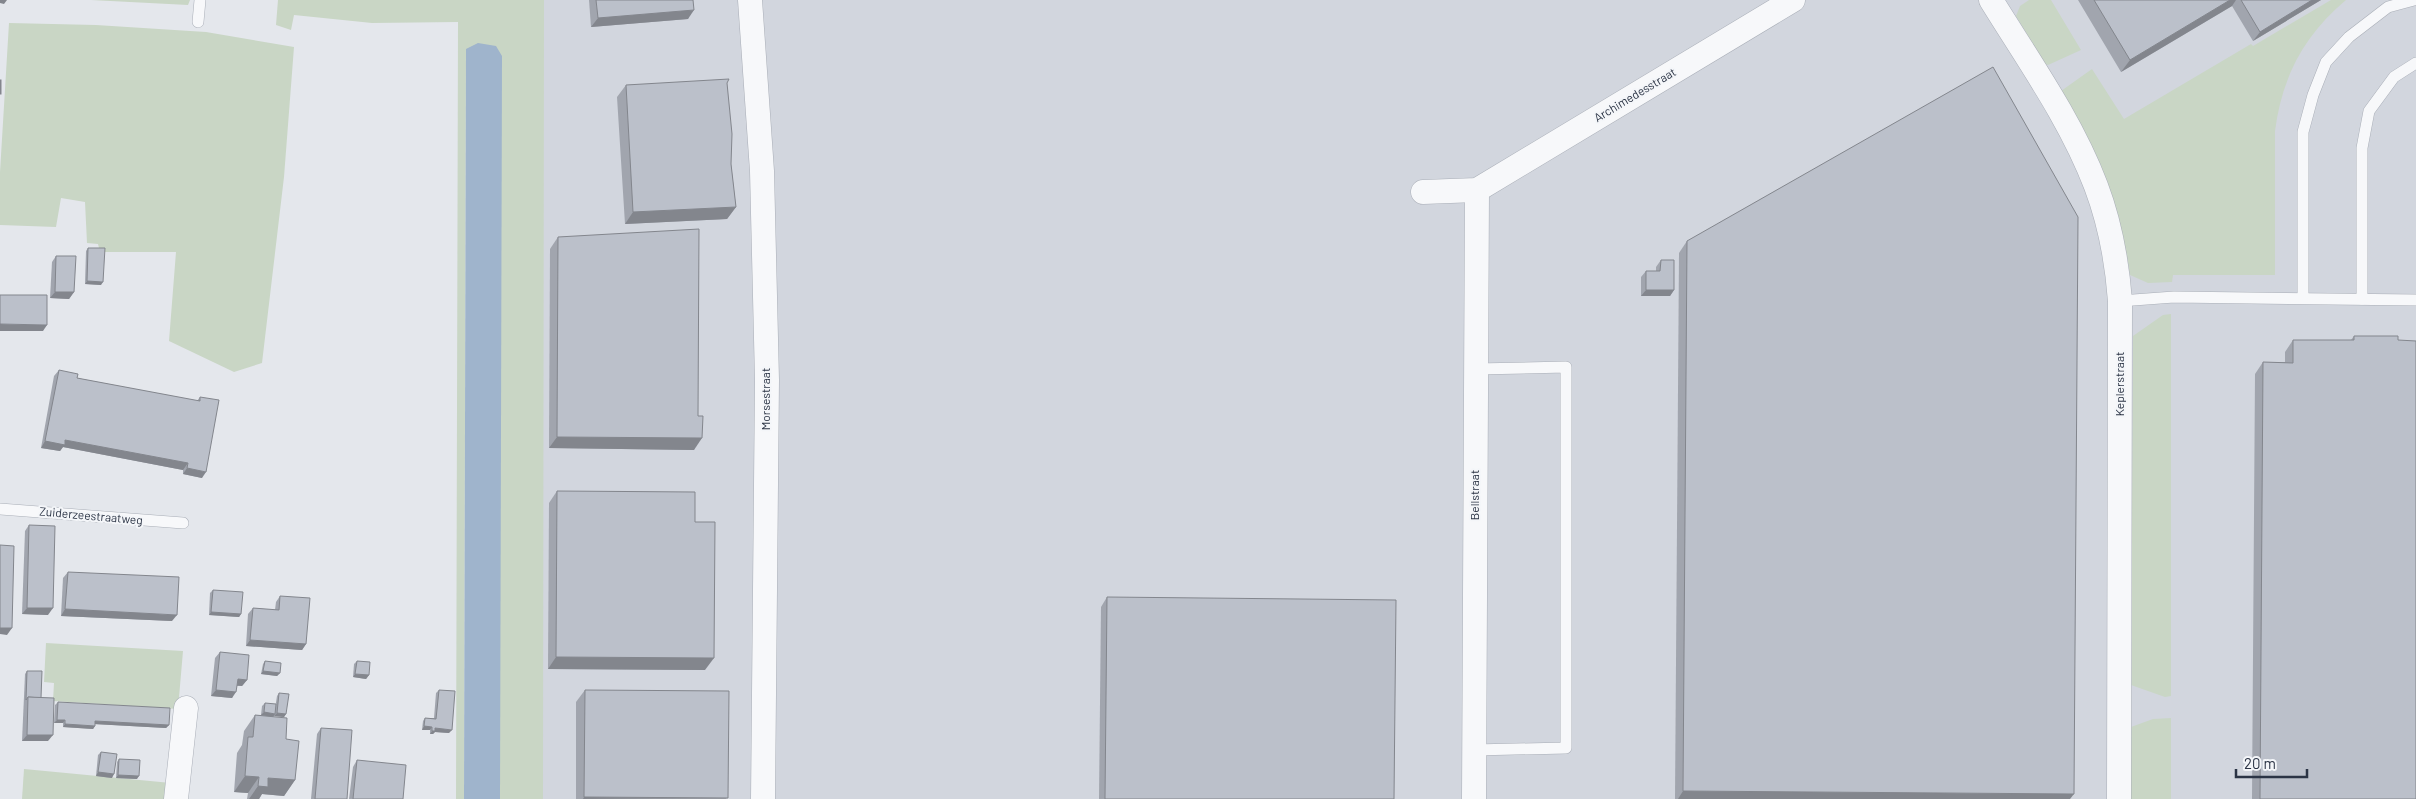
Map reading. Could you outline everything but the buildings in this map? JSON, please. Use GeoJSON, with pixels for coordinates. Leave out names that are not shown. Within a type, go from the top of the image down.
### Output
{"type":"FeatureCollection","features":[{"type":"Feature","properties":{"kind":"street","name":"Morsestraat"},"geometry":{"type":"LineString","coordinates":[[750,0],[762,171],[767,380],[763,799]]}},
{"type":"Feature","properties":{"kind":"street","name":"Archimedesstraat"},"geometry":{"type":"LineString","coordinates":[[1477,190],[1793,0]]}},
{"type":"Feature","properties":{"kind":"street","name":"Keplerstraat"},"geometry":{"type":"LineString","coordinates":[[1991,0],[2069,129],[2087,164],[2106,216],[2118,273],[2120,301],[2119,799]]}},
{"type":"Feature","properties":{"kind":"street"},"geometry":{"type":"LineString","coordinates":[[1423,192],[1477,190]]}},
{"type":"Feature","properties":{"kind":"street","name":"Bellstraat"},"geometry":{"type":"LineString","coordinates":[[1474,799],[1477,190]]}},
{"type":"Feature","properties":{"kind":"street"},"geometry":{"type":"LineString","coordinates":[[176,799],[186,708]]}},
{"type":"Feature","properties":{"kind":"lane"},"geometry":{"type":"LineString","coordinates":[[198,22],[200,0]]}},
{"type":"Feature","properties":{"kind":"lane"},"geometry":{"type":"LineString","coordinates":[[2303,298],[2304,132],[2313,95],[2326,62],[2350,38],[2388,7],[2414,0]]}},
{"type":"Feature","properties":{"kind":"lane"},"geometry":{"type":"LineString","coordinates":[[2362,299],[2362,148],[2369,111],[2394,77],[2416,63]]}},
{"type":"Feature","properties":{"kind":"lane"},"geometry":{"type":"LineString","coordinates":[[2120,301],[2174,297],[2416,300]]}},
{"type":"Feature","properties":{"kind":"lane"},"geometry":{"type":"LineString","coordinates":[[1474,750],[1566,748],[1566,367],[1476,368]]}},
{"type":"Feature","properties":{"kind":"lane","name":"Zuiderzeestraatweg"},"geometry":{"type":"LineString","coordinates":[[0,509],[183,524]]}},
{"type":"Feature","properties":{"kind":"shaded area"},"geometry":{"type":"Polygon","coordinates":[[[537,0],[2416,0],[2416,799],[540,799],[537,0]]]}},
{"type":"Feature","properties":{"kind":"green space"},"geometry":{"type":"Polygon","coordinates":[[[91,0],[190,0],[188,5],[91,0]]]}},
{"type":"Feature","properties":{"kind":"green space"},"geometry":{"type":"Polygon","coordinates":[[[278,0],[544,0],[543,799],[500,799],[500,682],[466,49],[464,799],[456,799],[458,22],[372,23],[294,15],[291,30],[276,25],[278,0]]]}},
{"type":"Feature","properties":{"kind":"green space"},"geometry":{"type":"Polygon","coordinates":[[[2029,0],[2051,0],[2081,50],[2048,65],[2045,64],[2016,16],[2020,6],[2029,0]]]}},
{"type":"Feature","properties":{"kind":"green space"},"geometry":{"type":"Polygon","coordinates":[[[2331,0],[2346,0],[2318,28],[2297,58],[2289,75],[2278,111],[2275,131],[2275,275],[2173,275],[2172,282],[2148,283],[2130,275],[2120,226],[2105,180],[2086,135],[2061,91],[2092,69],[2124,119],[2251,44],[2253,46],[2331,0]]]}},
{"type":"Feature","properties":{"kind":"green space"},"geometry":{"type":"Polygon","coordinates":[[[9,23],[96,25],[206,32],[294,47],[284,177],[262,363],[234,372],[169,341],[176,252],[100,252],[98,244],[87,243],[85,202],[61,198],[56,227],[0,225],[0,172],[9,23]]]}},
{"type":"Feature","properties":{"kind":"green space"},"geometry":{"type":"Polygon","coordinates":[[[2171,314],[2171,696],[2165,697],[2131,685],[2133,336],[2163,315],[2171,314]]]}},
{"type":"Feature","properties":{"kind":"green space"},"geometry":{"type":"Polygon","coordinates":[[[46,643],[183,651],[178,709],[53,701],[54,683],[44,682],[46,643]]]}},
{"type":"Feature","properties":{"kind":"green space"},"geometry":{"type":"Polygon","coordinates":[[[2171,718],[2171,799],[2130,799],[2131,727],[2153,719],[2171,718]]]}},
{"type":"Feature","properties":{"kind":"green space"},"geometry":{"type":"Polygon","coordinates":[[[24,769],[171,783],[169,799],[22,799],[24,769]]]}},
{"type":"Feature","properties":{"kind":"water"},"geometry":{"type":"Polygon","coordinates":[[[478,43],[496,46],[502,56],[500,799],[464,799],[466,49],[478,43]]]}}]}
